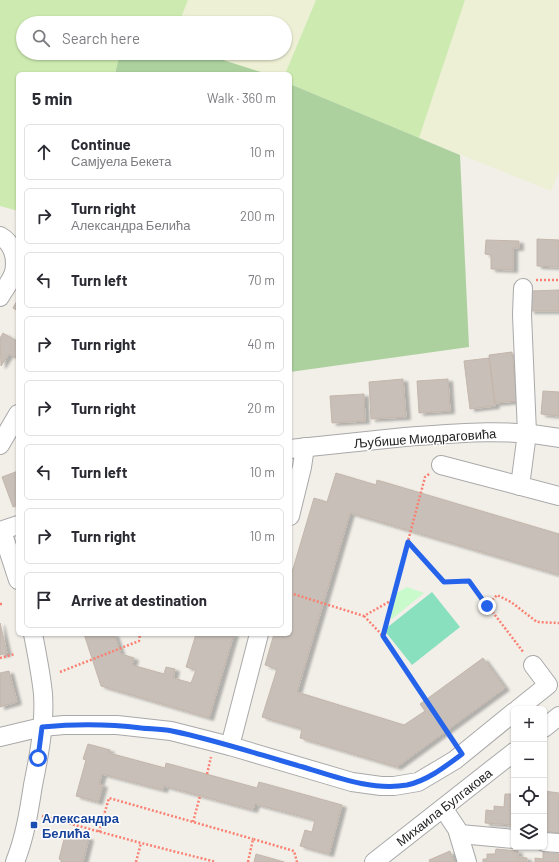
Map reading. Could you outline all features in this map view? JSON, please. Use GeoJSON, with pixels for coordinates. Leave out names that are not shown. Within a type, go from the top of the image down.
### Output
{"type":"FeatureCollection","features":[{"type":"Feature","properties":{"kind":"street"},"geometry":{"type":"LineString","coordinates":[[0,236],[6,239],[12,248],[14,259],[14,273],[0,296]]}},
{"type":"Feature","properties":{"kind":"street"},"geometry":{"type":"LineString","coordinates":[[520,486],[527,434],[527,399],[522,315],[523,288]]}},
{"type":"Feature","properties":{"kind":"street"},"geometry":{"type":"LineString","coordinates":[[0,445],[16,417]]}},
{"type":"Feature","properties":{"kind":"street","name":"Љубише Миодраговића"},"geometry":{"type":"LineString","coordinates":[[298,448],[438,434],[479,432],[527,434],[559,438]]}},
{"type":"Feature","properties":{"kind":"street"},"geometry":{"type":"LineString","coordinates":[[292,508],[302,467],[298,448]]}},
{"type":"Feature","properties":{"kind":"street"},"geometry":{"type":"LineString","coordinates":[[441,465],[559,496]]}},
{"type":"Feature","properties":{"kind":"street"},"geometry":{"type":"LineString","coordinates":[[7,529],[16,571]]}},
{"type":"Feature","properties":{"kind":"street"},"geometry":{"type":"LineString","coordinates":[[15,862],[22,840],[28,812],[37,766],[42,727],[43,694],[33,636]]}},
{"type":"Feature","properties":{"kind":"street"},"geometry":{"type":"LineString","coordinates":[[230,746],[258,636]]}},
{"type":"Feature","properties":{"kind":"street"},"geometry":{"type":"LineString","coordinates":[[522,706],[548,685],[533,665]]}},
{"type":"Feature","properties":{"kind":"street"},"geometry":{"type":"LineString","coordinates":[[0,737],[42,727],[64,725],[117,725],[171,731],[230,746],[352,782],[381,786],[394,786],[418,782],[440,769],[462,754],[511,714]]}},
{"type":"Feature","properties":{"kind":"street"},"geometry":{"type":"LineString","coordinates":[[547,726],[559,716]]}},
{"type":"Feature","properties":{"kind":"street","name":"Михаила Булгакова"},"geometry":{"type":"LineString","coordinates":[[374,862],[511,754]]}},
{"type":"Feature","properties":{"kind":"street"},"geometry":{"type":"LineString","coordinates":[[443,808],[460,834],[467,862]]}},
{"type":"Feature","properties":{"kind":"street"},"geometry":{"type":"LineString","coordinates":[[460,834],[511,839]]}},
{"type":"Feature","properties":{"kind":"street"},"geometry":{"type":"LineString","coordinates":[[547,842],[559,843]]}},
{"type":"Feature","properties":{"kind":"path"},"geometry":{"type":"LineString","coordinates":[[523,288],[526,282],[548,279],[559,280]]}},
{"type":"Feature","properties":{"kind":"path"},"geometry":{"type":"LineString","coordinates":[[383,636],[425,477]]}},
{"type":"Feature","properties":{"kind":"path"},"geometry":{"type":"LineString","coordinates":[[408,542],[444,582],[469,581],[533,665]]}},
{"type":"Feature","properties":{"kind":"path"},"geometry":{"type":"LineString","coordinates":[[292,594],[364,616],[383,636],[462,754]]}},
{"type":"Feature","properties":{"kind":"path"},"geometry":{"type":"LineString","coordinates":[[487,606],[497,595],[510,602],[537,622],[559,623]]}},
{"type":"Feature","properties":{"kind":"path"},"geometry":{"type":"LineString","coordinates":[[364,616],[392,600]]}},
{"type":"Feature","properties":{"kind":"path"},"geometry":{"type":"LineString","coordinates":[[60,672],[139,641],[140,636]]}},
{"type":"Feature","properties":{"kind":"path"},"geometry":{"type":"LineString","coordinates":[[0,658],[15,654]]}},
{"type":"Feature","properties":{"kind":"path"},"geometry":{"type":"LineString","coordinates":[[193,822],[200,796]]}},
{"type":"Feature","properties":{"kind":"path"},"geometry":{"type":"LineString","coordinates":[[99,832],[109,798],[294,851],[297,862]]}},
{"type":"Feature","properties":{"kind":"path"},"geometry":{"type":"LineString","coordinates":[[28,812],[216,862]]}},
{"type":"Feature","properties":{"kind":"path"},"geometry":{"type":"LineString","coordinates":[[248,862],[253,839]]}},
{"type":"Feature","properties":{"kind":"path"},"geometry":{"type":"LineString","coordinates":[[136,862],[141,843]]}},
{"type":"Feature","properties":{"kind":"green space"},"geometry":{"type":"Polygon","coordinates":[[[0,0],[188,0],[182,16],[16,16],[16,60],[118,60],[115,72],[16,72],[16,210],[0,206],[0,0]]]}},
{"type":"Feature","properties":{"kind":"green space"},"geometry":{"type":"Polygon","coordinates":[[[188,0],[316,0],[292,57],[292,16],[182,16],[188,0]]]}},
{"type":"Feature","properties":{"kind":"green space"},"geometry":{"type":"Polygon","coordinates":[[[316,0],[465,0],[419,138],[292,85],[292,72],[286,72],[316,0]]]}},
{"type":"Feature","properties":{"kind":"green space"},"geometry":{"type":"Polygon","coordinates":[[[465,0],[559,0],[559,172],[551,191],[419,138],[465,0]]]}},
{"type":"Feature","properties":{"kind":"green space"},"geometry":{"type":"Polygon","coordinates":[[[118,60],[223,60],[261,72],[115,72],[118,60]]]}},
{"type":"Feature","properties":{"kind":"green space"},"geometry":{"type":"Polygon","coordinates":[[[221,60],[291,60],[286,72],[257,72],[221,60]]]}},
{"type":"Feature","properties":{"kind":"green space"},"geometry":{"type":"Polygon","coordinates":[[[292,85],[460,155],[469,347],[292,372],[292,85]]]}},
{"type":"Feature","properties":{"kind":"green space"},"geometry":{"type":"Polygon","coordinates":[[[407,587],[424,593],[392,619],[389,615],[395,594],[407,587]]]}},
{"type":"Feature","properties":{"kind":"green space"},"geometry":{"type":"Polygon","coordinates":[[[432,592],[460,627],[412,665],[384,630],[432,592]]]}},
{"type":"Feature","properties":{"kind":"building"},"geometry":{"type":"Polygon","coordinates":[[[537,239],[559,240],[559,267],[537,266],[537,239]]]}},
{"type":"Feature","properties":{"kind":"building"},"geometry":{"type":"Polygon","coordinates":[[[486,240],[519,241],[519,248],[513,248],[513,270],[491,269],[491,255],[485,254],[486,240]]]}},
{"type":"Feature","properties":{"kind":"building"},"geometry":{"type":"Polygon","coordinates":[[[559,290],[559,311],[530,311],[530,291],[559,290]]]}},
{"type":"Feature","properties":{"kind":"building"},"geometry":{"type":"Polygon","coordinates":[[[16,303],[16,310],[13,308],[16,303]]]}},
{"type":"Feature","properties":{"kind":"building"},"geometry":{"type":"Polygon","coordinates":[[[3,333],[16,341],[16,358],[9,354],[1,366],[0,338],[3,333]]]}},
{"type":"Feature","properties":{"kind":"building"},"geometry":{"type":"Polygon","coordinates":[[[512,352],[517,401],[495,403],[489,355],[512,352]]]}},
{"type":"Feature","properties":{"kind":"building"},"geometry":{"type":"Polygon","coordinates":[[[489,358],[495,406],[470,409],[464,361],[489,358]]]}},
{"type":"Feature","properties":{"kind":"building"},"geometry":{"type":"Polygon","coordinates":[[[403,379],[406,417],[371,419],[369,382],[403,379]]]}},
{"type":"Feature","properties":{"kind":"building"},"geometry":{"type":"Polygon","coordinates":[[[448,379],[450,411],[419,413],[417,381],[448,379]]]}},
{"type":"Feature","properties":{"kind":"building"},"geometry":{"type":"Polygon","coordinates":[[[543,391],[559,392],[559,416],[541,414],[543,391]]]}},
{"type":"Feature","properties":{"kind":"building"},"geometry":{"type":"Polygon","coordinates":[[[364,394],[365,421],[332,423],[330,396],[364,394]]]}},
{"type":"Feature","properties":{"kind":"building"},"geometry":{"type":"Polygon","coordinates":[[[16,472],[16,506],[13,507],[2,477],[16,472]]]}},
{"type":"Feature","properties":{"kind":"building"},"geometry":{"type":"Polygon","coordinates":[[[336,473],[376,485],[377,480],[559,534],[559,575],[350,513],[297,692],[404,725],[425,711],[420,704],[483,658],[505,688],[397,767],[300,738],[302,729],[262,717],[277,669],[265,665],[273,636],[292,636],[292,572],[314,498],[327,502],[336,473]]]}},
{"type":"Feature","properties":{"kind":"building"},"geometry":{"type":"Polygon","coordinates":[[[0,623],[7,653],[0,655],[0,623]]]}},
{"type":"Feature","properties":{"kind":"building"},"geometry":{"type":"Polygon","coordinates":[[[85,636],[115,636],[121,654],[134,658],[132,665],[164,674],[166,667],[175,669],[173,678],[191,683],[196,670],[186,667],[195,636],[233,636],[209,718],[101,686],[85,636]]]}},
{"type":"Feature","properties":{"kind":"building"},"geometry":{"type":"Polygon","coordinates":[[[9,671],[17,702],[0,707],[0,673],[9,671]]]}},
{"type":"Feature","properties":{"kind":"building"},"geometry":{"type":"Polygon","coordinates":[[[88,744],[110,750],[109,753],[165,768],[166,763],[257,788],[259,782],[342,805],[329,854],[300,846],[305,830],[312,832],[315,820],[255,804],[253,810],[164,786],[163,790],[102,774],[99,784],[103,785],[98,802],[76,796],[86,760],[83,759],[88,744]]]}},
{"type":"Feature","properties":{"kind":"building"},"geometry":{"type":"Polygon","coordinates":[[[547,791],[559,793],[559,833],[547,831],[547,791]]]}},
{"type":"Feature","properties":{"kind":"building"},"geometry":{"type":"Polygon","coordinates":[[[505,794],[511,794],[511,825],[485,823],[486,810],[494,811],[494,806],[504,807],[505,794]]]}},
{"type":"Feature","properties":{"kind":"building"},"geometry":{"type":"Polygon","coordinates":[[[66,831],[89,838],[83,862],[61,862],[59,859],[66,831]]]}},
{"type":"Feature","properties":{"kind":"building"},"geometry":{"type":"Polygon","coordinates":[[[496,849],[518,851],[518,857],[527,858],[527,862],[483,862],[483,859],[487,859],[487,854],[495,854],[496,849]]]}},
{"type":"Feature","properties":{"kind":"building"},"geometry":{"type":"Polygon","coordinates":[[[450,851],[454,862],[430,862],[429,860],[450,851]]]}},
{"type":"Feature","properties":{"kind":"building"},"geometry":{"type":"Polygon","coordinates":[[[543,852],[559,854],[559,862],[535,862],[535,858],[543,859],[543,852]]]}},
{"type":"Feature","properties":{"kind":"building"},"geometry":{"type":"Polygon","coordinates":[[[256,854],[284,862],[254,862],[256,854]]]}},
{"type":"Feature","properties":{"kind":"place","name":"Александра Белића"},"geometry":{"type":"Point","coordinates":[34,825]}},
{"type":"Feature","properties":{"kind":"route"},"geometry":{"type":"LineString","coordinates":[[38,758],[42,727],[64,725],[117,725],[171,731],[230,746],[352,782],[381,786],[407,785],[418,782],[455,760],[462,754],[383,636],[408,542],[444,582],[469,581],[487,606]]}}]}
